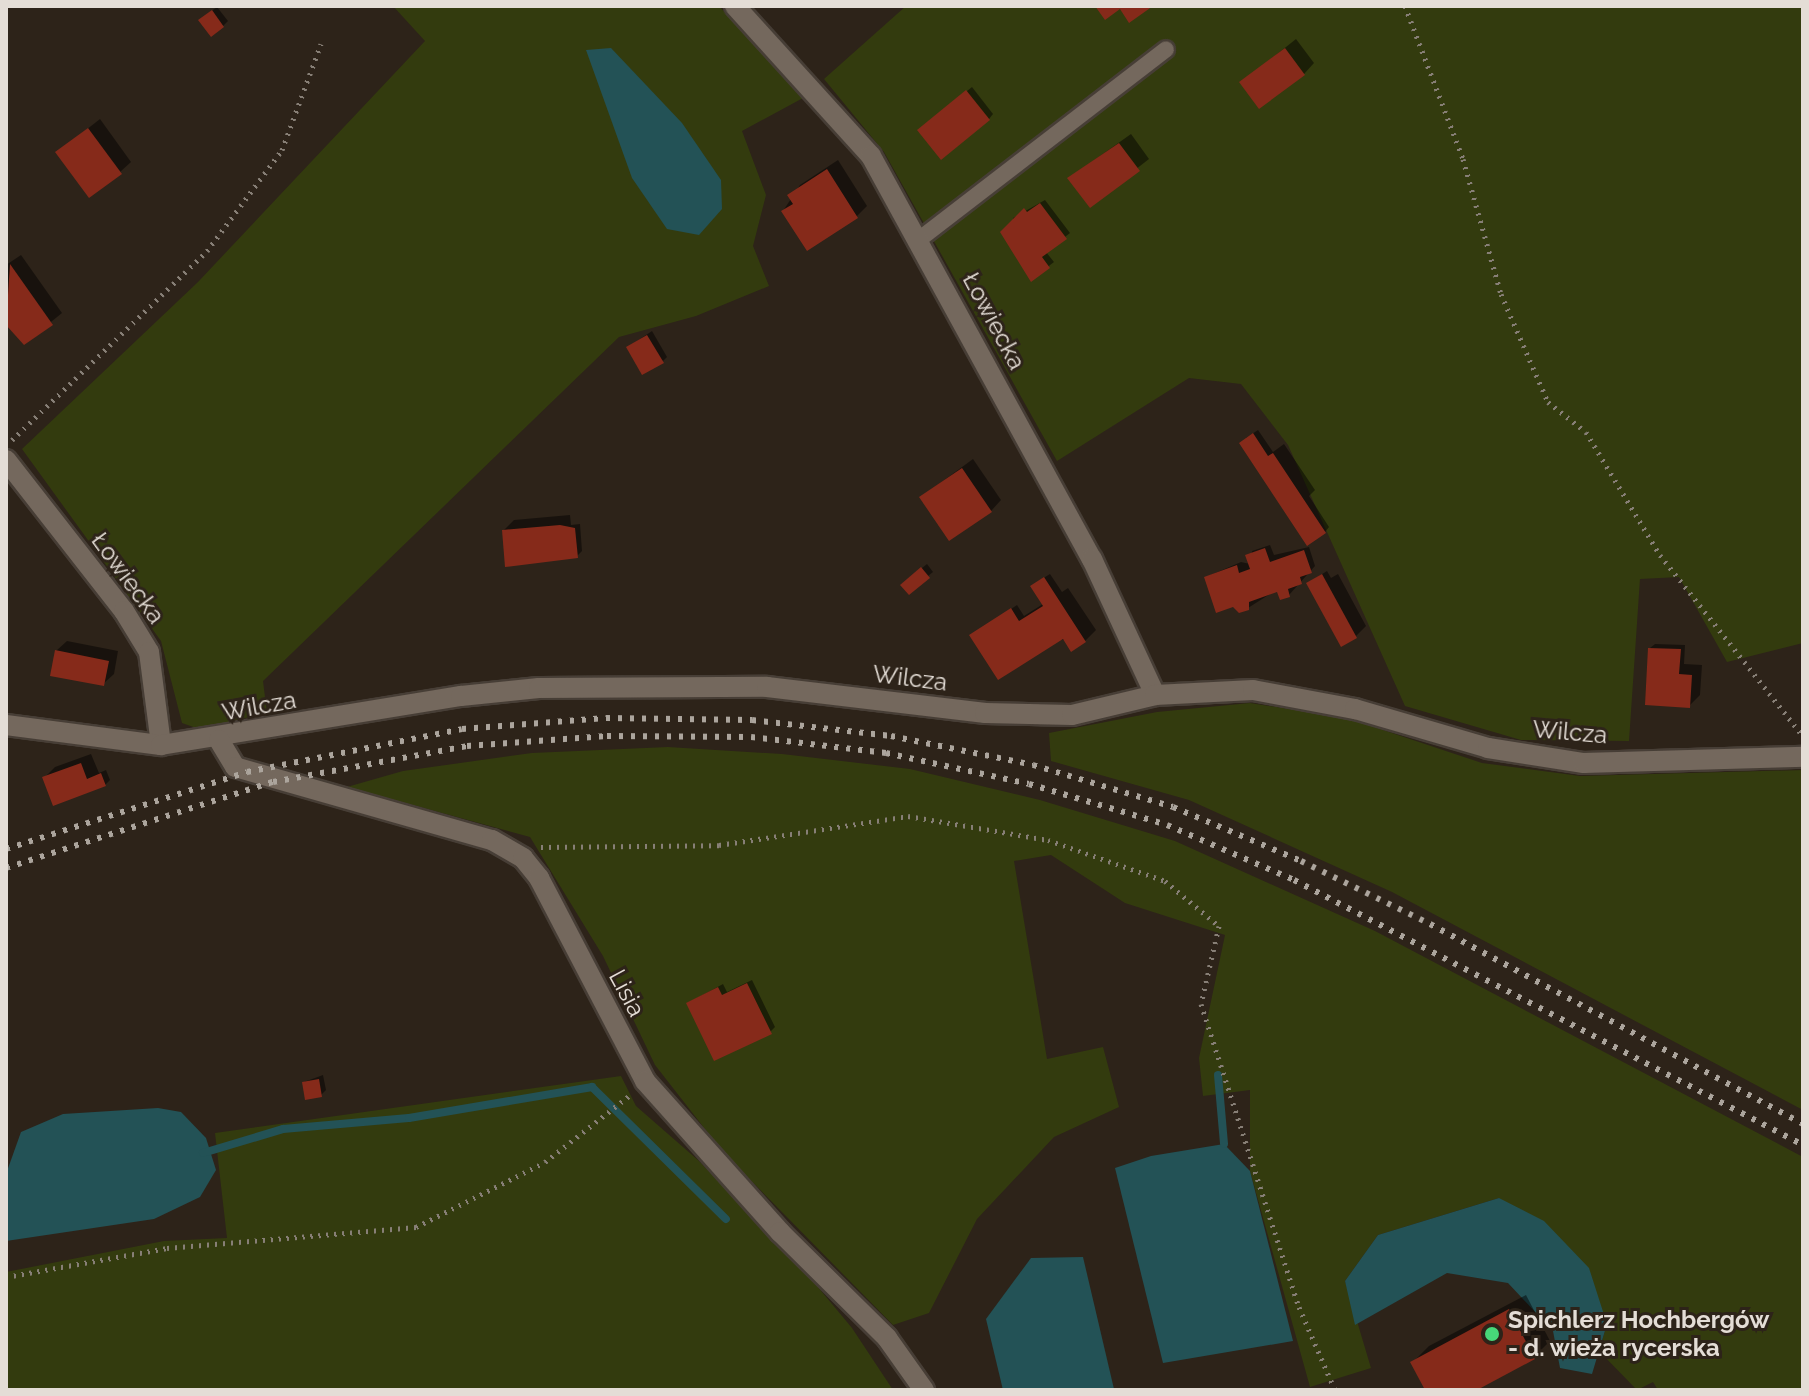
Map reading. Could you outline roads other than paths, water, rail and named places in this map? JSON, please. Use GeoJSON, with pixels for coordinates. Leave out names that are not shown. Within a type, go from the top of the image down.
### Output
{"type":"FeatureCollection","features":[{"type":"Feature","properties":{"kind":"street","name":"Łowiecka"},"geometry":{"type":"LineString","coordinates":[[735,6],[871,156],[921,238],[1092,559],[1155,695]]}},
{"type":"Feature","properties":{"kind":"street","name":"Łowiecka"},"geometry":{"type":"LineString","coordinates":[[6,460],[124,611],[149,652],[161,745]]}},
{"type":"Feature","properties":{"kind":"street","name":"Wilcza"},"geometry":{"type":"LineString","coordinates":[[6,725],[161,745],[219,740],[461,696],[575,686],[767,687],[999,714],[1072,715],[1155,695],[1253,690],[1302,697],[1488,748],[1584,763],[1803,757]]}},
{"type":"Feature","properties":{"kind":"street","name":"Lisia"},"geometry":{"type":"LineString","coordinates":[[219,740],[235,767],[492,840],[523,858],[539,878],[645,1081],[780,1232],[887,1338],[924,1390]]}},
{"type":"Feature","properties":{"kind":"lane"},"geometry":{"type":"LineString","coordinates":[[921,238],[1166,49]]}},
{"type":"Feature","properties":{"kind":"water"},"geometry":{"type":"Polygon","coordinates":[[[611,48],[682,123],[721,180],[722,209],[699,235],[667,229],[632,178],[586,50],[611,48]]]}},
{"type":"Feature","properties":{"kind":"water"},"geometry":{"type":"Polygon","coordinates":[[[158,1108],[181,1112],[206,1138],[216,1170],[200,1197],[154,1219],[6,1241],[6,1174],[21,1132],[63,1114],[158,1108]]]}},
{"type":"Feature","properties":{"kind":"water"},"geometry":{"type":"Polygon","coordinates":[[[1224,1144],[1250,1171],[1293,1341],[1163,1363],[1115,1168],[1151,1156],[1224,1144]]]}},
{"type":"Feature","properties":{"kind":"water"},"geometry":{"type":"Polygon","coordinates":[[[1499,1198],[1544,1221],[1589,1268],[1607,1324],[1592,1374],[1560,1368],[1553,1331],[1508,1283],[1447,1273],[1355,1325],[1345,1281],[1378,1235],[1499,1198]]]}},
{"type":"Feature","properties":{"kind":"water"},"geometry":{"type":"Polygon","coordinates":[[[1083,1257],[1114,1389],[1003,1390],[986,1319],[1031,1258],[1083,1257]]]}},
{"type":"Feature","properties":{"kind":"waterway"},"geometry":{"type":"LineString","coordinates":[[1218,1075],[1224,1144]]}},
{"type":"Feature","properties":{"kind":"waterway"},"geometry":{"type":"LineString","coordinates":[[203,1153],[283,1129],[409,1118],[592,1087],[726,1219]]}},
{"type":"Feature","properties":{"kind":"railway"},"geometry":{"type":"LineString","coordinates":[[6,849],[247,772],[462,729],[606,718],[752,720],[891,736],[1033,765],[1173,807],[1301,861],[1430,924],[1803,1124]]}},
{"type":"Feature","properties":{"kind":"railway"},"geometry":{"type":"LineString","coordinates":[[6,868],[273,782],[467,746],[607,736],[751,737],[886,753],[1029,784],[1167,825],[1294,880],[1803,1145]]}},
{"type":"Feature","properties":{"kind":"place","name":"Spichlerz Hochbergów - d. wieża rycerska"},"geometry":{"type":"Point","coordinates":[1492,1334]}}]}
